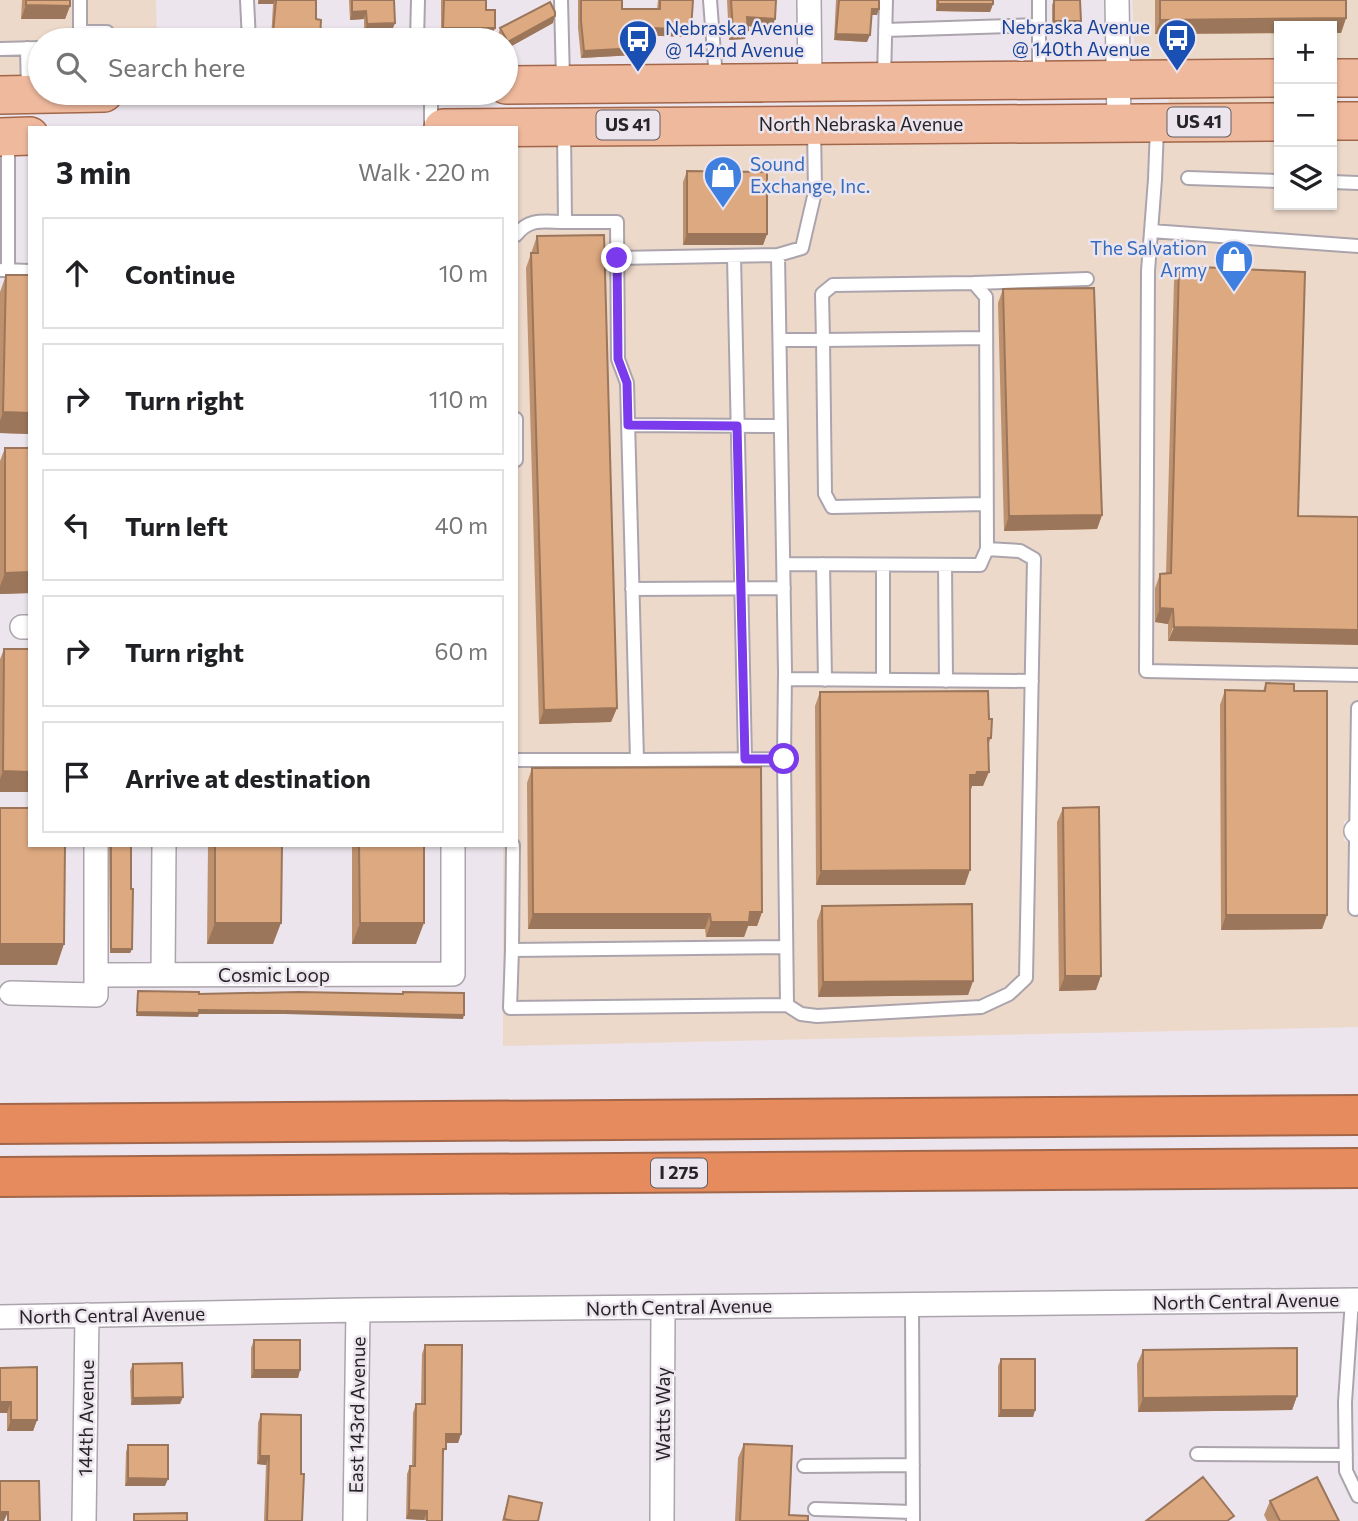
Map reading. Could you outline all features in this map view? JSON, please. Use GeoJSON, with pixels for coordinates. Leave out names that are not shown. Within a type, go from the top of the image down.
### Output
{"type":"FeatureCollection","features":[{"type":"Feature","properties":{"kind":"highway"},"geometry":{"type":"LineString","coordinates":[[0,1124],[1358,1115]]}},
{"type":"Feature","properties":{"kind":"highway","name":"I 275"},"geometry":{"type":"LineString","coordinates":[[0,1177],[1358,1168]]}},
{"type":"Feature","properties":{"kind":"main road","name":"US 41"},"geometry":{"type":"LineString","coordinates":[[518,85],[1274,78]]}},
{"type":"Feature","properties":{"kind":"main road"},"geometry":{"type":"LineString","coordinates":[[1337,78],[1358,78]]}},
{"type":"Feature","properties":{"kind":"main road"},"geometry":{"type":"LineString","coordinates":[[1157,80],[1157,123]]}},
{"type":"Feature","properties":{"kind":"main road"},"geometry":{"type":"LineString","coordinates":[[810,82],[813,96],[824,111],[829,124]]}},
{"type":"Feature","properties":{"kind":"main road"},"geometry":{"type":"LineString","coordinates":[[1337,121],[1358,121]]}},
{"type":"Feature","properties":{"kind":"main road","name":"North Nebraska Avenue"},"geometry":{"type":"LineString","coordinates":[[518,127],[1274,122]]}},
{"type":"Feature","properties":{"kind":"street"},"geometry":{"type":"LineString","coordinates":[[809,0],[810,82]]}},
{"type":"Feature","properties":{"kind":"street"},"geometry":{"type":"LineString","coordinates":[[1117,0],[1119,123]]}},
{"type":"Feature","properties":{"kind":"street"},"geometry":{"type":"LineString","coordinates":[[11,993],[96,995],[96,847]]}},
{"type":"Feature","properties":{"kind":"street"},"geometry":{"type":"LineString","coordinates":[[163,975],[164,847]]}},
{"type":"Feature","properties":{"kind":"street","name":"Cosmic Loop"},"geometry":{"type":"LineString","coordinates":[[96,975],[453,974],[453,847]]}},
{"type":"Feature","properties":{"kind":"street","name":"North Central Avenue"},"geometry":{"type":"LineString","coordinates":[[0,1317],[358,1310],[1355,1300]]}},
{"type":"Feature","properties":{"kind":"street","name":"Watts Way"},"geometry":{"type":"LineString","coordinates":[[662,1521],[663,1307]]}},
{"type":"Feature","properties":{"kind":"street","name":"East 143rd Avenue"},"geometry":{"type":"LineString","coordinates":[[355,1521],[358,1310]]}},
{"type":"Feature","properties":{"kind":"street","name":"144th Avenue"},"geometry":{"type":"LineString","coordinates":[[84,1521],[87,1315]]}},
{"type":"Feature","properties":{"kind":"lane"},"geometry":{"type":"LineString","coordinates":[[80,0],[80,28]]}},
{"type":"Feature","properties":{"kind":"lane"},"geometry":{"type":"LineString","coordinates":[[247,0],[248,28]]}},
{"type":"Feature","properties":{"kind":"lane"},"geometry":{"type":"LineString","coordinates":[[417,28],[418,0]]}},
{"type":"Feature","properties":{"kind":"lane"},"geometry":{"type":"LineString","coordinates":[[561,0],[563,84]]}},
{"type":"Feature","properties":{"kind":"lane"},"geometry":{"type":"LineString","coordinates":[[710,0],[716,83]]}},
{"type":"Feature","properties":{"kind":"lane"},"geometry":{"type":"LineString","coordinates":[[884,82],[886,0]]}},
{"type":"Feature","properties":{"kind":"lane"},"geometry":{"type":"LineString","coordinates":[[1039,0],[1039,81]]}},
{"type":"Feature","properties":{"kind":"lane"},"geometry":{"type":"LineString","coordinates":[[885,30],[1039,25]]}},
{"type":"Feature","properties":{"kind":"lane"},"geometry":{"type":"LineString","coordinates":[[0,48],[28,48]]}},
{"type":"Feature","properties":{"kind":"lane"},"geometry":{"type":"LineString","coordinates":[[14,95],[28,62]]}},
{"type":"Feature","properties":{"kind":"lane"},"geometry":{"type":"LineString","coordinates":[[430,105],[431,126]]}},
{"type":"Feature","properties":{"kind":"lane"},"geometry":{"type":"LineString","coordinates":[[1157,123],[1148,271],[1146,671],[1358,675]]}},
{"type":"Feature","properties":{"kind":"lane"},"geometry":{"type":"LineString","coordinates":[[617,258],[778,255],[802,248],[829,124]]}},
{"type":"Feature","properties":{"kind":"lane"},"geometry":{"type":"LineString","coordinates":[[564,126],[565,222]]}},
{"type":"Feature","properties":{"kind":"lane"},"geometry":{"type":"LineString","coordinates":[[13,137],[4,270],[28,271]]}},
{"type":"Feature","properties":{"kind":"lane"},"geometry":{"type":"LineString","coordinates":[[1188,178],[1274,181]]}},
{"type":"Feature","properties":{"kind":"lane"},"geometry":{"type":"LineString","coordinates":[[1337,182],[1358,183]]}},
{"type":"Feature","properties":{"kind":"lane"},"geometry":{"type":"LineString","coordinates":[[518,233],[533,221],[617,222],[618,359],[627,383],[637,760]]}},
{"type":"Feature","properties":{"kind":"lane"},"geometry":{"type":"LineString","coordinates":[[1151,231],[1358,246]]}},
{"type":"Feature","properties":{"kind":"lane"},"geometry":{"type":"LineString","coordinates":[[778,255],[784,564],[787,1005]]}},
{"type":"Feature","properties":{"kind":"lane"},"geometry":{"type":"LineString","coordinates":[[734,256],[745,759]]}},
{"type":"Feature","properties":{"kind":"lane"},"geometry":{"type":"LineString","coordinates":[[987,504],[832,507],[825,494],[822,293],[834,285],[1087,279]]}},
{"type":"Feature","properties":{"kind":"lane"},"geometry":{"type":"LineString","coordinates":[[784,564],[981,565],[987,549],[986,297],[975,283]]}},
{"type":"Feature","properties":{"kind":"lane"},"geometry":{"type":"LineString","coordinates":[[780,340],[986,338]]}},
{"type":"Feature","properties":{"kind":"lane"},"geometry":{"type":"LineString","coordinates":[[628,425],[781,426]]}},
{"type":"Feature","properties":{"kind":"lane"},"geometry":{"type":"LineString","coordinates":[[513,847],[510,1008],[787,1005],[801,1014],[817,1016],[981,1007],[1009,994],[1026,978],[1034,559],[1020,551],[987,549]]}},
{"type":"Feature","properties":{"kind":"lane"},"geometry":{"type":"LineString","coordinates":[[823,564],[825,680]]}},
{"type":"Feature","properties":{"kind":"lane"},"geometry":{"type":"LineString","coordinates":[[883,565],[883,680]]}},
{"type":"Feature","properties":{"kind":"lane"},"geometry":{"type":"LineString","coordinates":[[945,565],[946,681]]}},
{"type":"Feature","properties":{"kind":"lane"},"geometry":{"type":"LineString","coordinates":[[632,589],[784,589]]}},
{"type":"Feature","properties":{"kind":"lane"},"geometry":{"type":"LineString","coordinates":[[785,679],[1032,681]]}},
{"type":"Feature","properties":{"kind":"lane"},"geometry":{"type":"LineString","coordinates":[[1354,909],[1358,708]]}},
{"type":"Feature","properties":{"kind":"lane"},"geometry":{"type":"LineString","coordinates":[[518,760],[784,759]]}},
{"type":"Feature","properties":{"kind":"lane"},"geometry":{"type":"LineString","coordinates":[[512,950],[786,947]]}},
{"type":"Feature","properties":{"kind":"lane"},"geometry":{"type":"LineString","coordinates":[[1355,1300],[1346,1471],[1358,1496]]}},
{"type":"Feature","properties":{"kind":"lane"},"geometry":{"type":"LineString","coordinates":[[815,1509],[913,1516],[912,1305]]}},
{"type":"Feature","properties":{"kind":"lane"},"geometry":{"type":"LineString","coordinates":[[1197,1454],[1346,1455]]}},
{"type":"Feature","properties":{"kind":"lane"},"geometry":{"type":"LineString","coordinates":[[804,1466],[913,1465]]}},
{"type":"Feature","properties":{"kind":"shaded area"},"geometry":{"type":"Polygon","coordinates":[[[0,0],[156,0],[157,28],[28,28],[28,84],[0,85],[0,0]]]}},
{"type":"Feature","properties":{"kind":"shaded area"},"geometry":{"type":"Polygon","coordinates":[[[1132,0],[1358,0],[1358,67],[1337,68],[1337,21],[1274,21],[1274,68],[1136,70],[1132,0]]]}},
{"type":"Feature","properties":{"kind":"shaded area"},"geometry":{"type":"Polygon","coordinates":[[[1274,89],[1274,111],[1168,112],[1169,90],[1274,89]]]}},
{"type":"Feature","properties":{"kind":"shaded area"},"geometry":{"type":"Polygon","coordinates":[[[1358,131],[1358,821],[1344,821],[1344,841],[1358,841],[1358,1027],[503,1046],[503,847],[518,847],[518,137],[1274,132],[1274,210],[1337,210],[1337,132],[1358,131]]]}},
{"type":"Feature","properties":{"kind":"building"},"geometry":{"type":"Polygon","coordinates":[[[26,0],[70,0],[70,6],[26,5],[26,0]]]}},
{"type":"Feature","properties":{"kind":"building"},"geometry":{"type":"Polygon","coordinates":[[[276,0],[316,0],[316,19],[321,20],[321,28],[273,28],[276,0]]]}},
{"type":"Feature","properties":{"kind":"building"},"geometry":{"type":"Polygon","coordinates":[[[352,0],[394,0],[395,23],[367,24],[366,11],[352,12],[352,0]]]}},
{"type":"Feature","properties":{"kind":"building"},"geometry":{"type":"Polygon","coordinates":[[[444,0],[486,0],[486,10],[495,10],[495,28],[443,28],[444,0]]]}},
{"type":"Feature","properties":{"kind":"building"},"geometry":{"type":"Polygon","coordinates":[[[581,0],[622,0],[622,9],[660,9],[660,0],[693,0],[691,30],[635,27],[637,48],[584,51],[581,0]]]}},
{"type":"Feature","properties":{"kind":"building"},"geometry":{"type":"Polygon","coordinates":[[[731,0],[776,0],[775,19],[747,17],[748,30],[733,31],[731,0]]]}},
{"type":"Feature","properties":{"kind":"building"},"geometry":{"type":"Polygon","coordinates":[[[839,0],[879,0],[879,9],[872,9],[870,35],[836,34],[839,0]]]}},
{"type":"Feature","properties":{"kind":"building"},"geometry":{"type":"Polygon","coordinates":[[[938,0],[993,0],[993,4],[938,4],[938,0]]]}},
{"type":"Feature","properties":{"kind":"building"},"geometry":{"type":"Polygon","coordinates":[[[1054,0],[1080,0],[1081,21],[1054,21],[1054,0]]]}},
{"type":"Feature","properties":{"kind":"building"},"geometry":{"type":"Polygon","coordinates":[[[1160,0],[1346,0],[1346,18],[1160,20],[1160,0]]]}},
{"type":"Feature","properties":{"kind":"building"},"geometry":{"type":"Polygon","coordinates":[[[550,2],[555,12],[555,16],[518,36],[518,28],[500,28],[550,2]]]}},
{"type":"Feature","properties":{"kind":"building"},"geometry":{"type":"Polygon","coordinates":[[[687,171],[767,172],[767,234],[687,234],[687,171]]]}},
{"type":"Feature","properties":{"kind":"building"},"geometry":{"type":"Polygon","coordinates":[[[604,235],[617,708],[544,710],[531,253],[538,253],[537,236],[604,235]]]}},
{"type":"Feature","properties":{"kind":"building"},"geometry":{"type":"Polygon","coordinates":[[[1179,266],[1305,272],[1298,516],[1358,517],[1358,630],[1174,627],[1173,609],[1160,608],[1160,574],[1171,573],[1179,266]]]}},
{"type":"Feature","properties":{"kind":"building"},"geometry":{"type":"Polygon","coordinates":[[[6,275],[28,275],[28,413],[3,412],[6,275]]]}},
{"type":"Feature","properties":{"kind":"building"},"geometry":{"type":"Polygon","coordinates":[[[1094,288],[1102,515],[1009,516],[1003,289],[1094,288]]]}},
{"type":"Feature","properties":{"kind":"building"},"geometry":{"type":"Polygon","coordinates":[[[5,448],[28,448],[28,572],[5,573],[5,448]]]}},
{"type":"Feature","properties":{"kind":"building"},"geometry":{"type":"Polygon","coordinates":[[[4,649],[28,649],[28,772],[3,771],[4,649]]]}},
{"type":"Feature","properties":{"kind":"building"},"geometry":{"type":"Polygon","coordinates":[[[1266,683],[1294,684],[1294,691],[1327,691],[1327,915],[1226,915],[1225,690],[1265,691],[1266,683]]]}},
{"type":"Feature","properties":{"kind":"building"},"geometry":{"type":"Polygon","coordinates":[[[988,691],[989,719],[992,719],[991,738],[988,738],[989,772],[970,775],[970,870],[821,871],[820,692],[988,691]]]}},
{"type":"Feature","properties":{"kind":"building"},"geometry":{"type":"Polygon","coordinates":[[[761,767],[762,912],[750,912],[749,922],[711,922],[710,914],[533,914],[532,768],[761,767]]]}},
{"type":"Feature","properties":{"kind":"building"},"geometry":{"type":"Polygon","coordinates":[[[1099,807],[1101,976],[1065,976],[1063,808],[1099,807]]]}},
{"type":"Feature","properties":{"kind":"building"},"geometry":{"type":"Polygon","coordinates":[[[0,808],[28,808],[28,847],[65,847],[64,944],[0,944],[0,808]]]}},
{"type":"Feature","properties":{"kind":"building"},"geometry":{"type":"Polygon","coordinates":[[[111,847],[131,847],[132,949],[111,949],[111,847]]]}},
{"type":"Feature","properties":{"kind":"building"},"geometry":{"type":"Polygon","coordinates":[[[215,847],[282,847],[281,923],[215,923],[215,847]]]}},
{"type":"Feature","properties":{"kind":"building"},"geometry":{"type":"Polygon","coordinates":[[[359,847],[424,847],[424,923],[360,923],[359,847]]]}},
{"type":"Feature","properties":{"kind":"building"},"geometry":{"type":"Polygon","coordinates":[[[972,904],[973,981],[823,982],[822,906],[972,904]]]}},
{"type":"Feature","properties":{"kind":"building"},"geometry":{"type":"Polygon","coordinates":[[[138,991],[199,994],[464,993],[464,1015],[199,1010],[199,1013],[137,1012],[138,991]]]}},
{"type":"Feature","properties":{"kind":"building"},"geometry":{"type":"Polygon","coordinates":[[[254,1340],[300,1340],[300,1370],[254,1370],[254,1340]]]}},
{"type":"Feature","properties":{"kind":"building"},"geometry":{"type":"Polygon","coordinates":[[[425,1345],[462,1345],[461,1434],[446,1434],[446,1449],[443,1449],[442,1521],[427,1521],[427,1511],[409,1510],[410,1466],[415,1466],[416,1404],[425,1404],[425,1345]]]}},
{"type":"Feature","properties":{"kind":"building"},"geometry":{"type":"Polygon","coordinates":[[[1297,1348],[1297,1396],[1143,1398],[1143,1350],[1297,1348]]]}},
{"type":"Feature","properties":{"kind":"building"},"geometry":{"type":"Polygon","coordinates":[[[1001,1359],[1035,1359],[1035,1410],[1001,1410],[1001,1359]]]}},
{"type":"Feature","properties":{"kind":"building"},"geometry":{"type":"Polygon","coordinates":[[[182,1363],[183,1397],[133,1398],[133,1364],[182,1363]]]}},
{"type":"Feature","properties":{"kind":"building"},"geometry":{"type":"Polygon","coordinates":[[[37,1367],[37,1420],[11,1420],[11,1402],[0,1402],[0,1368],[37,1367]]]}},
{"type":"Feature","properties":{"kind":"building"},"geometry":{"type":"Polygon","coordinates":[[[261,1414],[301,1415],[301,1474],[304,1474],[302,1521],[267,1521],[269,1456],[260,1456],[261,1414]]]}},
{"type":"Feature","properties":{"kind":"building"},"geometry":{"type":"Polygon","coordinates":[[[744,1444],[792,1446],[789,1515],[808,1516],[808,1521],[740,1521],[744,1444]]]}},
{"type":"Feature","properties":{"kind":"building"},"geometry":{"type":"Polygon","coordinates":[[[128,1445],[168,1445],[168,1479],[128,1478],[128,1445]]]}},
{"type":"Feature","properties":{"kind":"building"},"geometry":{"type":"Polygon","coordinates":[[[1203,1477],[1234,1516],[1227,1521],[1146,1521],[1203,1477]]]}},
{"type":"Feature","properties":{"kind":"building"},"geometry":{"type":"Polygon","coordinates":[[[1317,1477],[1339,1521],[1280,1521],[1270,1501],[1317,1477]]]}},
{"type":"Feature","properties":{"kind":"building"},"geometry":{"type":"Polygon","coordinates":[[[0,1481],[39,1481],[40,1521],[8,1521],[8,1512],[0,1512],[0,1481]]]}},
{"type":"Feature","properties":{"kind":"building"},"geometry":{"type":"Polygon","coordinates":[[[509,1496],[542,1503],[538,1521],[504,1519],[509,1496]]]}},
{"type":"Feature","properties":{"kind":"building"},"geometry":{"type":"Polygon","coordinates":[[[187,1513],[187,1521],[134,1521],[134,1514],[187,1513]]]}},
{"type":"Feature","properties":{"kind":"place","name":"Nebraska Avenue @ 140th Avenue"},"geometry":{"type":"Point","coordinates":[1177,72]}},
{"type":"Feature","properties":{"kind":"place","name":"Nebraska Avenue @ 142nd Avenue"},"geometry":{"type":"Point","coordinates":[638,73]}},
{"type":"Feature","properties":{"kind":"place","name":"Sound Exchange, Inc."},"geometry":{"type":"Point","coordinates":[723,209]}},
{"type":"Feature","properties":{"kind":"place","name":"The Salvation Army"},"geometry":{"type":"Point","coordinates":[1234,293]}},
{"type":"Feature","properties":{"kind":"route"},"geometry":{"type":"LineString","coordinates":[[617,258],[618,359],[627,383],[628,425],[737,426],[745,759],[784,759]]}}]}
